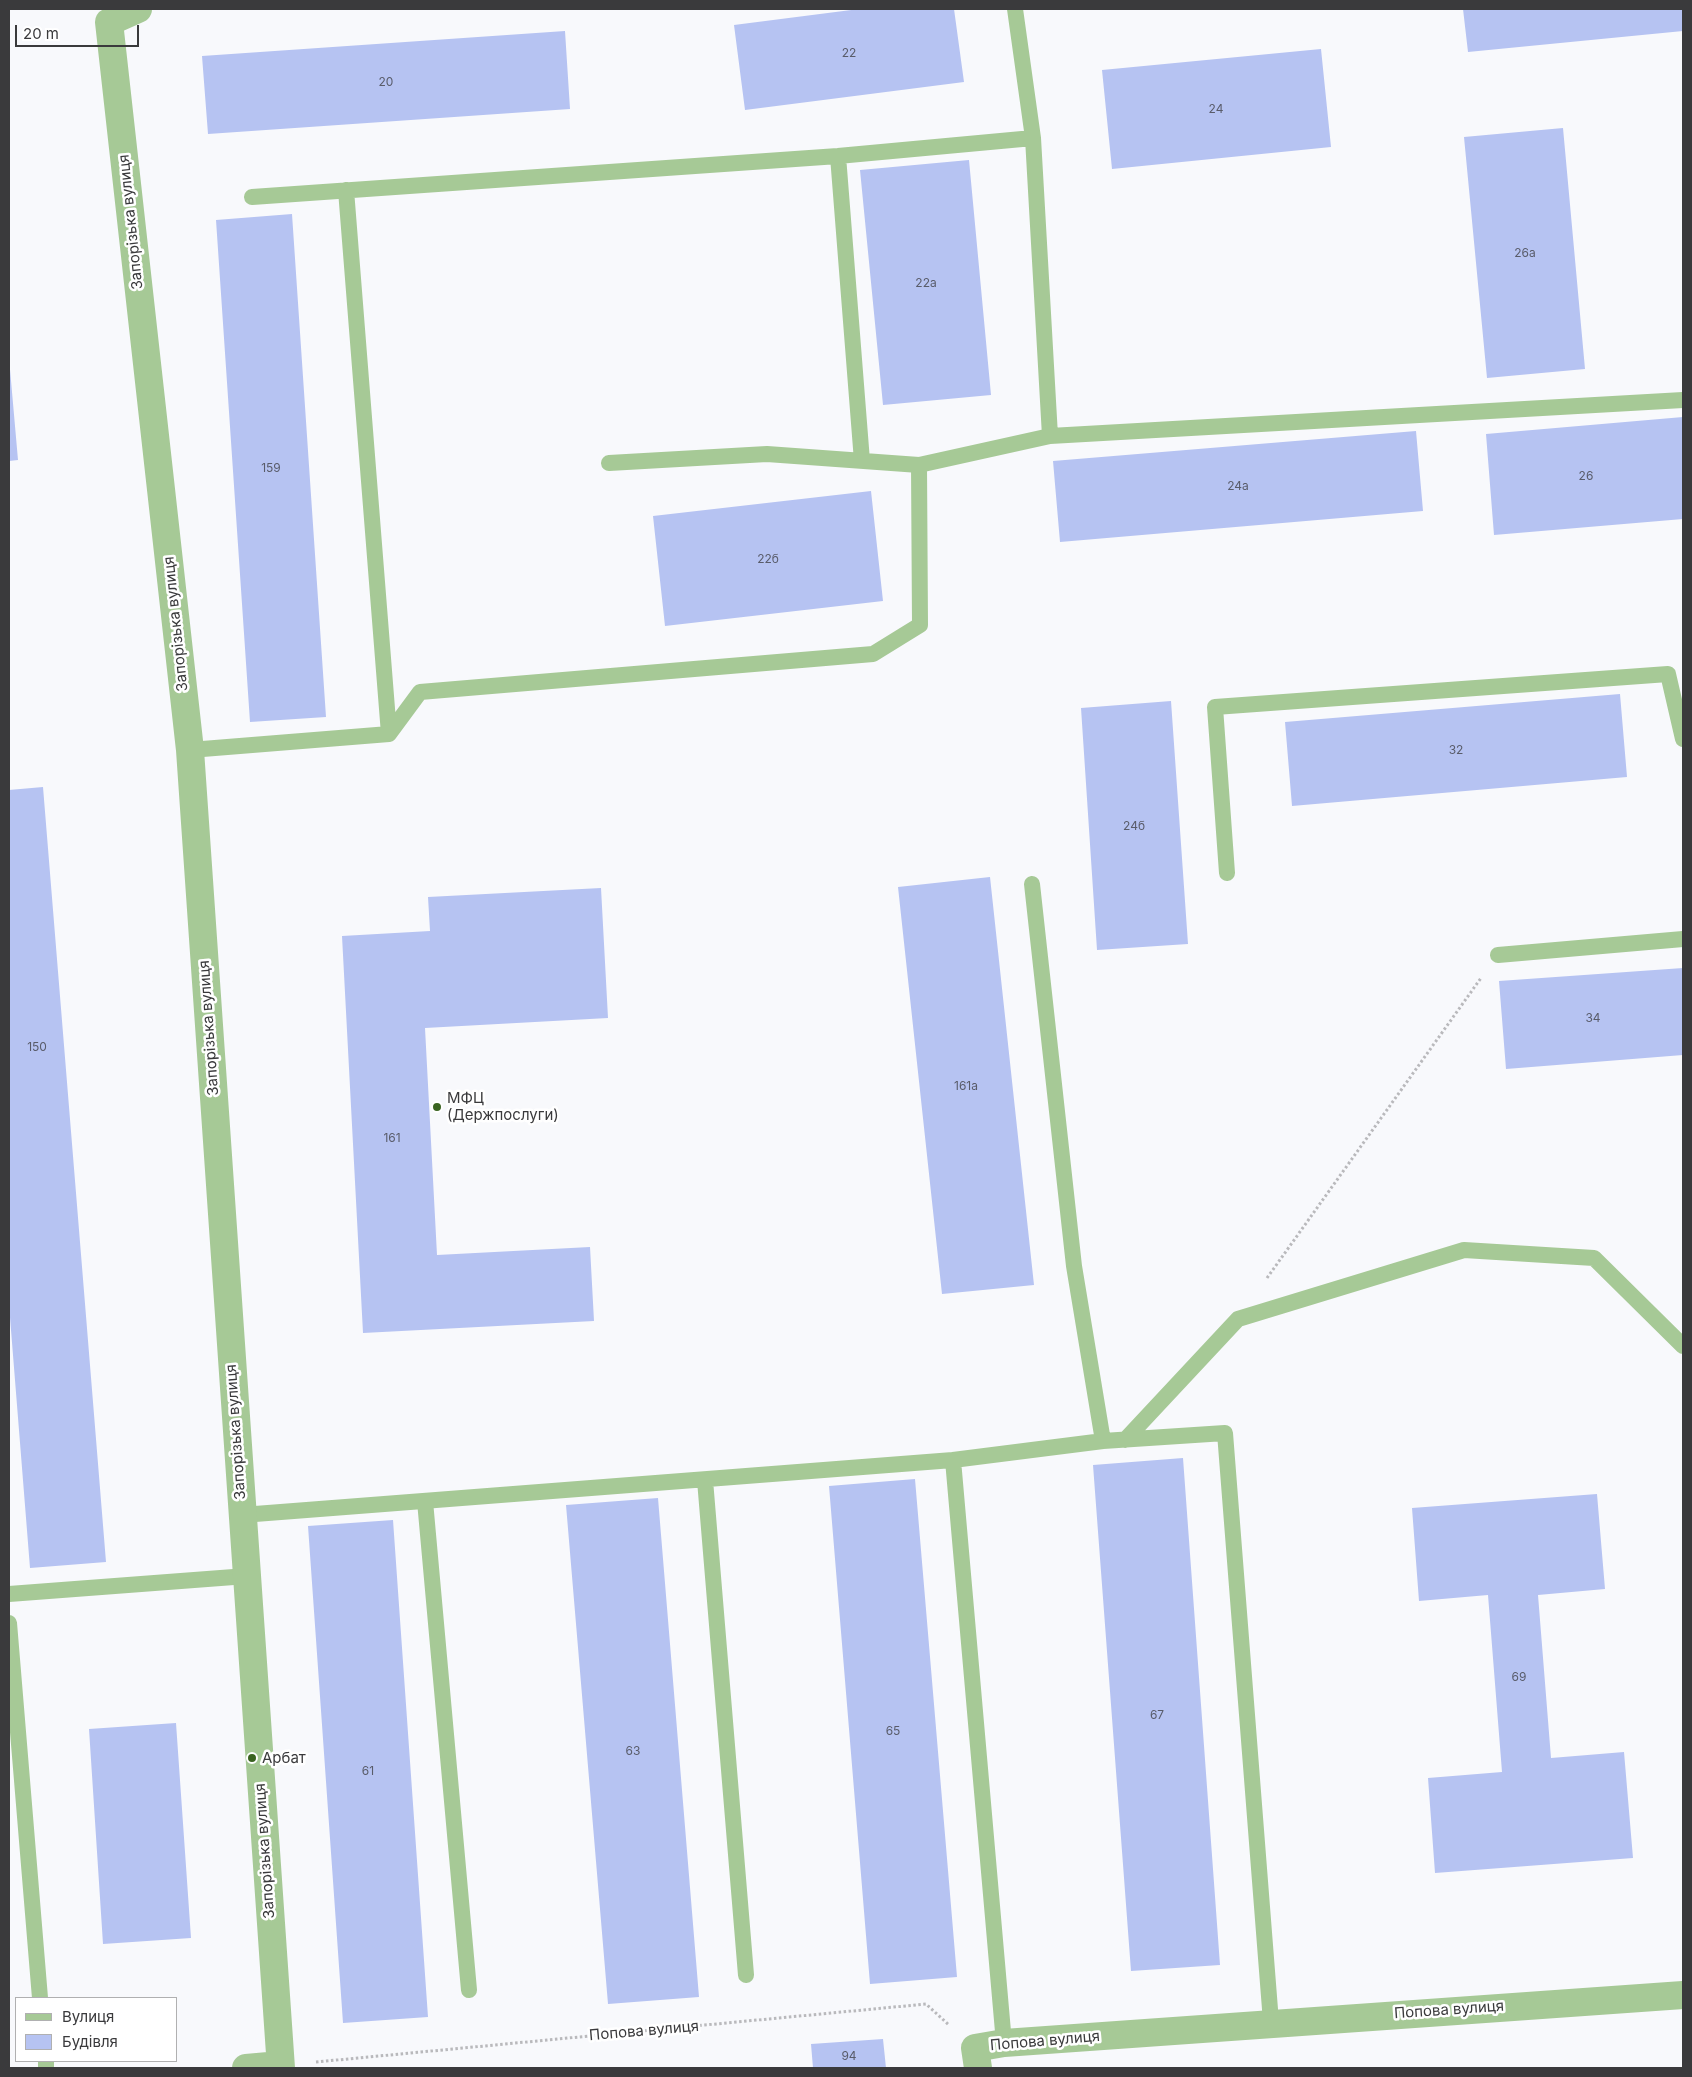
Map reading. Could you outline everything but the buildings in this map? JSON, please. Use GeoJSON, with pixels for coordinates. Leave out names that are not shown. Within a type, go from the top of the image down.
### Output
{"type":"FeatureCollection","features":[{"type":"Feature","properties":{"kind":"street","name":"Запорізька вулиця"},"geometry":{"type":"LineString","coordinates":[[138,9],[109,22],[190,750],[280,2067]]}},
{"type":"Feature","properties":{"kind":"street","name":"Попова вулиця"},"geometry":{"type":"LineString","coordinates":[[976,2058],[1004,2042],[1271,2022],[1683,1995]]}},
{"type":"Feature","properties":{"kind":"street"},"geometry":{"type":"LineString","coordinates":[[246,2068],[280,2067]]}},
{"type":"Feature","properties":{"kind":"lane"},"geometry":{"type":"LineString","coordinates":[[1015,9],[1033,138],[1050,436]]}},
{"type":"Feature","properties":{"kind":"lane"},"geometry":{"type":"LineString","coordinates":[[252,197],[838,156],[1033,138]]}},
{"type":"Feature","properties":{"kind":"lane"},"geometry":{"type":"LineString","coordinates":[[838,156],[862,461]]}},
{"type":"Feature","properties":{"kind":"lane"},"geometry":{"type":"LineString","coordinates":[[346,190],[389,734]]}},
{"type":"Feature","properties":{"kind":"lane"},"geometry":{"type":"LineString","coordinates":[[610,463],[767,454],[919,465],[1050,436],[1683,400]]}},
{"type":"Feature","properties":{"kind":"lane"},"geometry":{"type":"LineString","coordinates":[[190,750],[389,734],[420,692],[874,654],[920,625],[919,465]]}},
{"type":"Feature","properties":{"kind":"lane"},"geometry":{"type":"LineString","coordinates":[[1227,873],[1215,707],[1668,674],[1683,739]]}},
{"type":"Feature","properties":{"kind":"lane"},"geometry":{"type":"LineString","coordinates":[[1032,884],[1074,1266],[1103,1442]]}},
{"type":"Feature","properties":{"kind":"lane"},"geometry":{"type":"LineString","coordinates":[[1498,955],[1683,939]]}},
{"type":"Feature","properties":{"kind":"lane"},"geometry":{"type":"LineString","coordinates":[[1125,1440],[1238,1319],[1464,1250],[1594,1258],[1683,1346]]}},
{"type":"Feature","properties":{"kind":"lane"},"geometry":{"type":"LineString","coordinates":[[242,1515],[953,1460],[1103,1442],[1225,1433],[1271,2022]]}},
{"type":"Feature","properties":{"kind":"lane"},"geometry":{"type":"LineString","coordinates":[[953,1460],[1004,2042]]}},
{"type":"Feature","properties":{"kind":"lane"},"geometry":{"type":"LineString","coordinates":[[705,1480],[746,1975]]}},
{"type":"Feature","properties":{"kind":"lane"},"geometry":{"type":"LineString","coordinates":[[425,1501],[469,1990]]}},
{"type":"Feature","properties":{"kind":"lane"},"geometry":{"type":"LineString","coordinates":[[9,1594],[247,1576]]}},
{"type":"Feature","properties":{"kind":"lane"},"geometry":{"type":"LineString","coordinates":[[9,1623],[40,1997]]}},
{"type":"Feature","properties":{"kind":"path"},"geometry":{"type":"LineString","coordinates":[[1238,1319],[1498,955]]}},
{"type":"Feature","properties":{"kind":"path","name":"Попова вулиця"},"geometry":{"type":"LineString","coordinates":[[280,2067],[926,2004],[976,2058]]}},
{"type":"Feature","properties":{"kind":"place","name":"МФЦ (Держпослуги)"},"geometry":{"type":"Point","coordinates":[437,1107]}},
{"type":"Feature","properties":{"kind":"place","name":"Арбат"},"geometry":{"type":"Point","coordinates":[252,1758]}}]}
